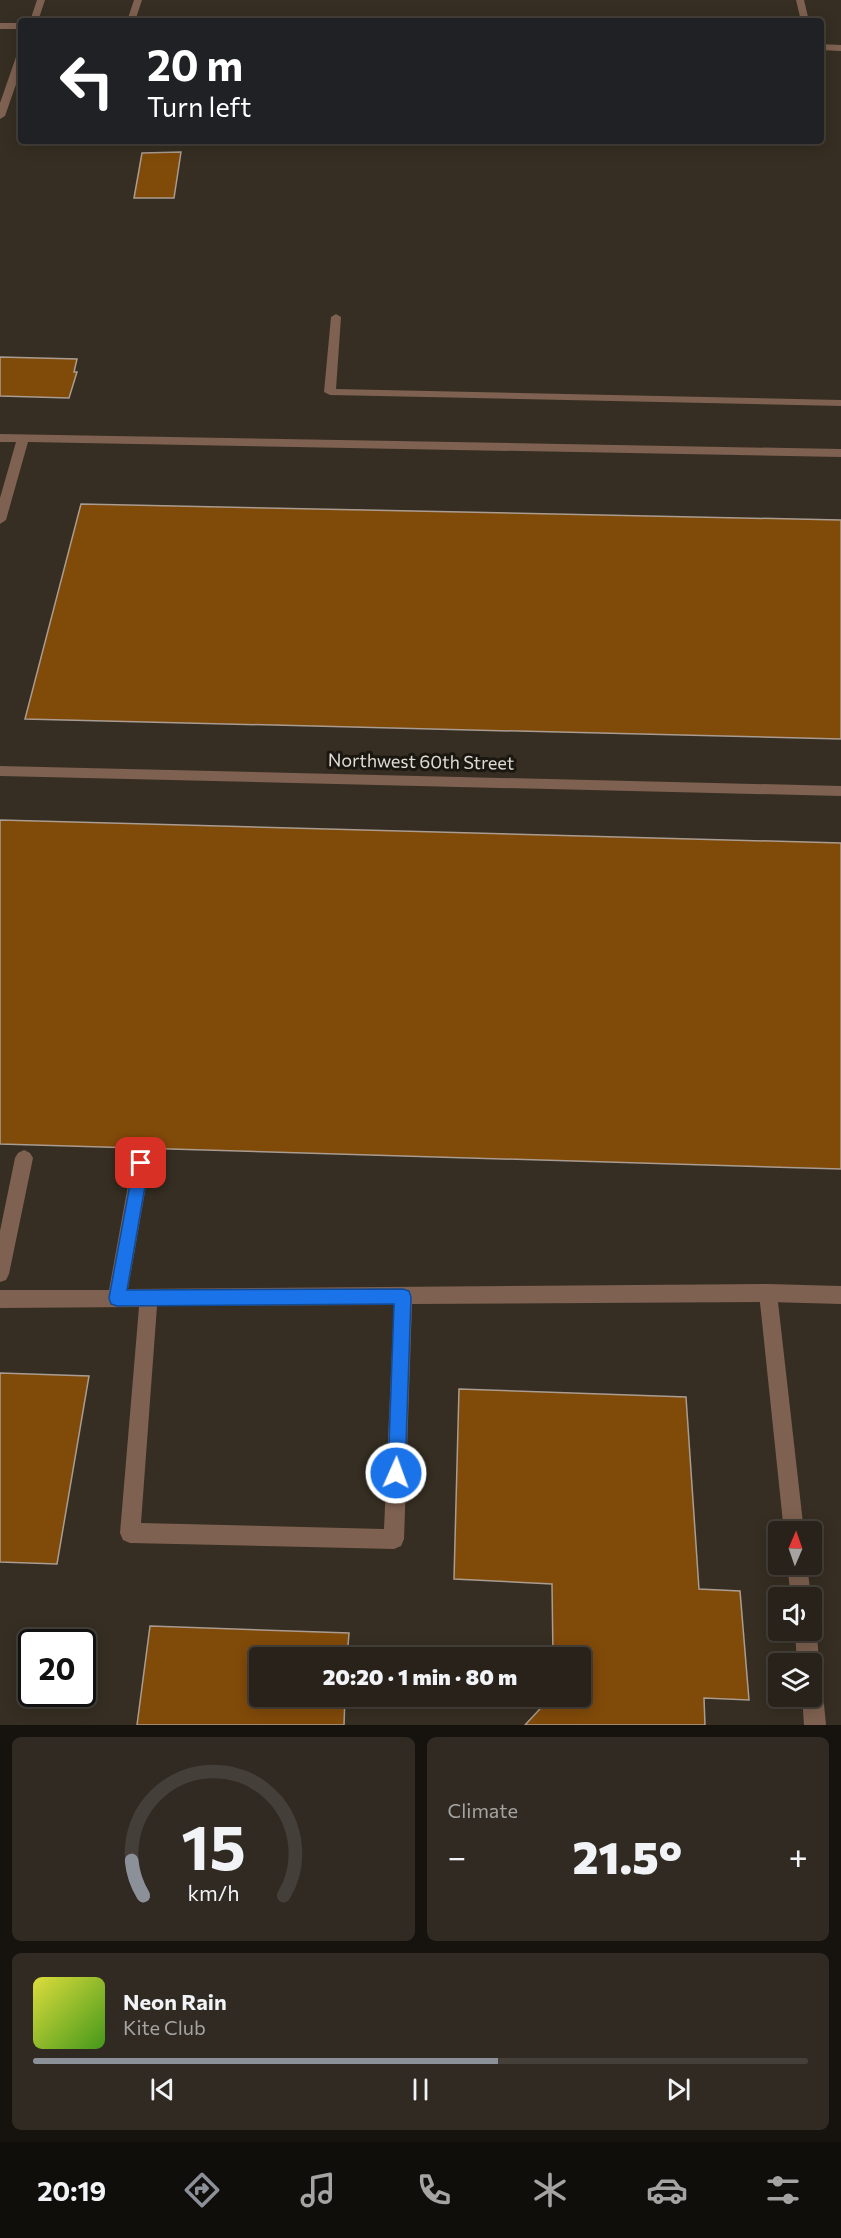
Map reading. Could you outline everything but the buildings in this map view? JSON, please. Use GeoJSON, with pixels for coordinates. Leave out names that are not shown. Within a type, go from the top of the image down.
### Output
{"type":"FeatureCollection","features":[{"type":"Feature","properties":{"kind":"street"},"geometry":{"type":"LineString","coordinates":[[35,18],[41,0]]}},
{"type":"Feature","properties":{"kind":"street"},"geometry":{"type":"LineString","coordinates":[[132,18],[138,0]]}},
{"type":"Feature","properties":{"kind":"street"},"geometry":{"type":"LineString","coordinates":[[800,0],[804,18]]}},
{"type":"Feature","properties":{"kind":"street"},"geometry":{"type":"LineString","coordinates":[[0,26],[18,26]]}},
{"type":"Feature","properties":{"kind":"street"},"geometry":{"type":"LineString","coordinates":[[824,46],[841,48]]}},
{"type":"Feature","properties":{"kind":"street"},"geometry":{"type":"LineString","coordinates":[[0,116],[18,65]]}},
{"type":"Feature","properties":{"kind":"street"},"geometry":{"type":"LineString","coordinates":[[336,317],[330,392],[841,403]]}},
{"type":"Feature","properties":{"kind":"street"},"geometry":{"type":"LineString","coordinates":[[0,438],[841,453]]}},
{"type":"Feature","properties":{"kind":"street"},"geometry":{"type":"LineString","coordinates":[[0,520],[23,438]]}},
{"type":"Feature","properties":{"kind":"street","name":"Northwest 60th Street"},"geometry":{"type":"LineString","coordinates":[[0,771],[841,791]]}},
{"type":"Feature","properties":{"kind":"street"},"geometry":{"type":"LineString","coordinates":[[0,1274],[24,1158]]}},
{"type":"Feature","properties":{"kind":"street"},"geometry":{"type":"LineString","coordinates":[[117,1298],[141,1163]]}},
{"type":"Feature","properties":{"kind":"street"},"geometry":{"type":"LineString","coordinates":[[0,1299],[768,1293],[841,1295]]}},
{"type":"Feature","properties":{"kind":"street"},"geometry":{"type":"LineString","coordinates":[[768,1293],[793,1521]]}},
{"type":"Feature","properties":{"kind":"street"},"geometry":{"type":"LineString","coordinates":[[149,1298],[130,1533],[394,1539],[403,1297]]}},
{"type":"Feature","properties":{"kind":"street"},"geometry":{"type":"LineString","coordinates":[[813,1707],[815,1725]]}},
{"type":"Feature","properties":{"kind":"route"},"geometry":{"type":"LineString","coordinates":[[141,1163],[117,1298],[403,1297],[396,1473]]}}]}
